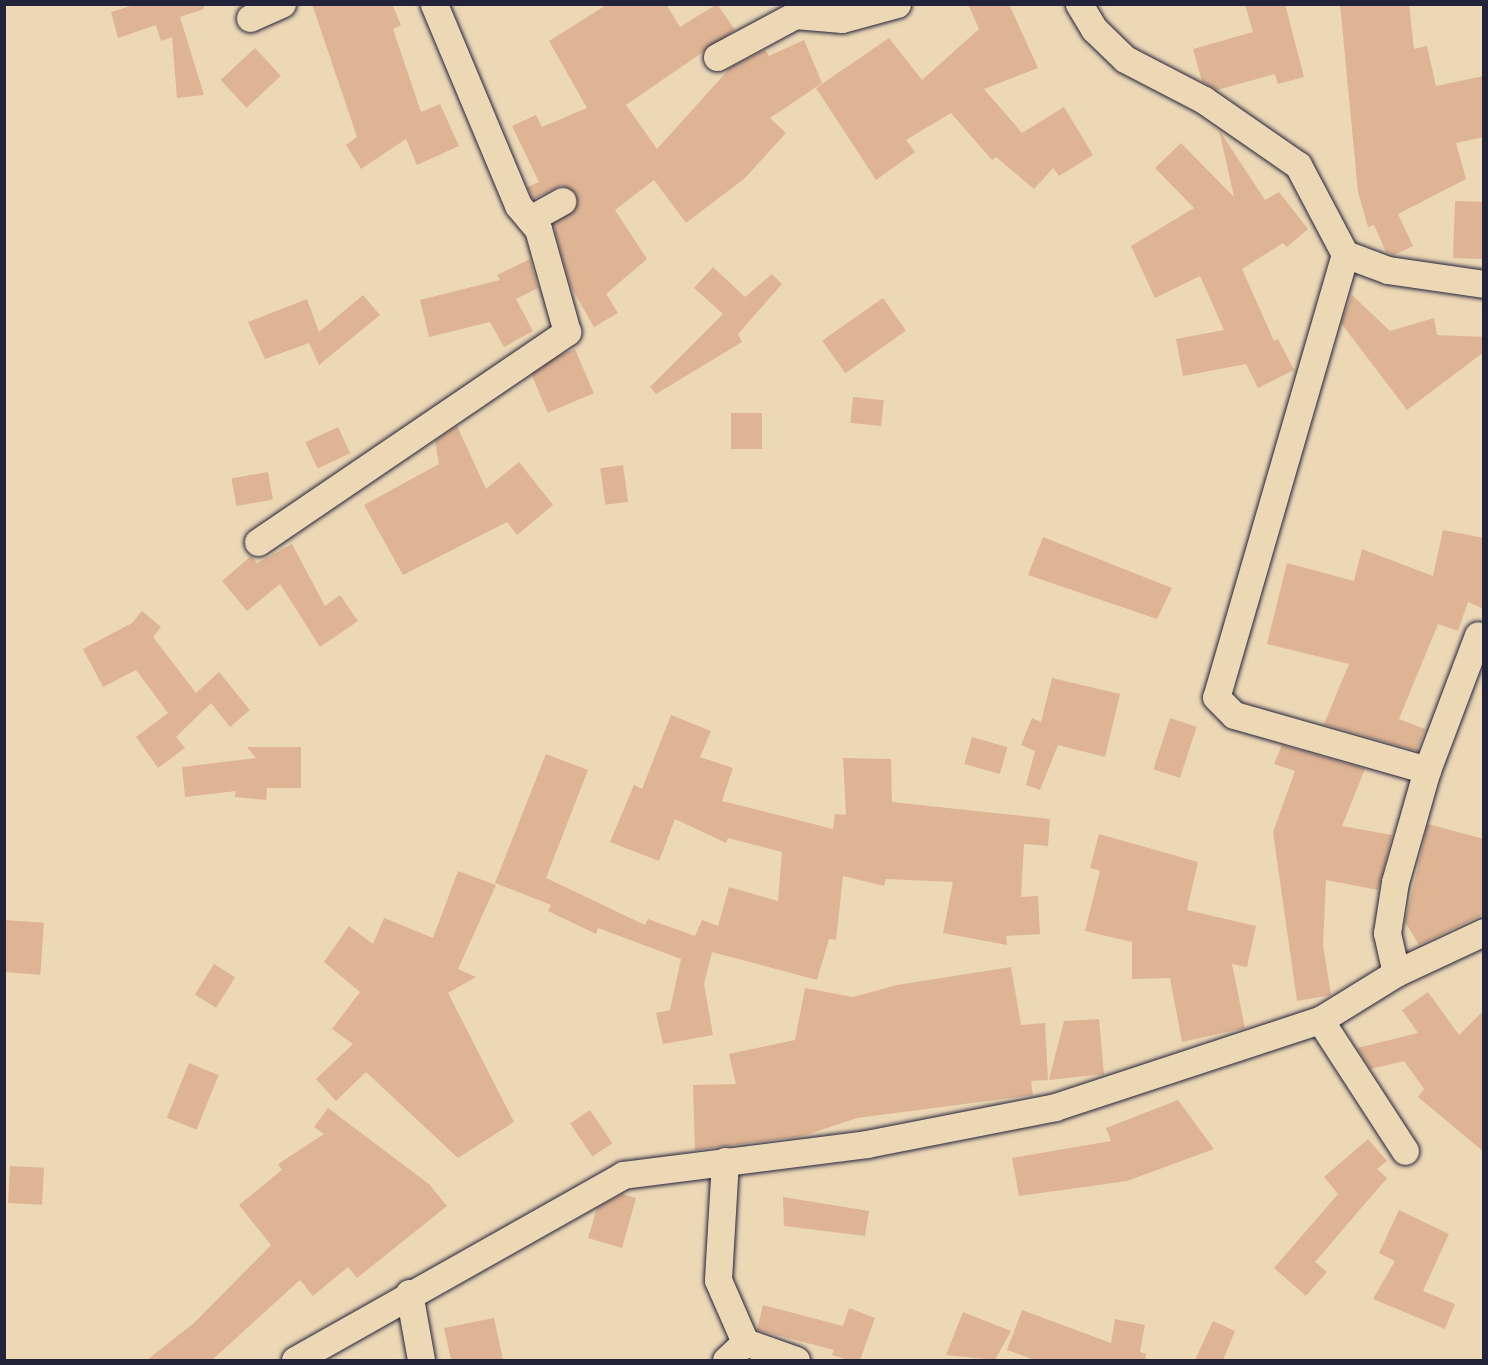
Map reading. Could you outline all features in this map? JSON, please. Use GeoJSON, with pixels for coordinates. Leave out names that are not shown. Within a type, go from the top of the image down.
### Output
{"type":"FeatureCollection","features":[{"type":"Feature","properties":{"kind":"street"},"geometry":{"type":"LineString","coordinates":[[250,18],[282,4]]}},
{"type":"Feature","properties":{"kind":"street"},"geometry":{"type":"LineString","coordinates":[[258,542],[567,333],[538,229],[518,205],[434,4]]}},
{"type":"Feature","properties":{"kind":"street"},"geometry":{"type":"LineString","coordinates":[[717,57],[795,15],[842,19],[897,4]]}},
{"type":"Feature","properties":{"kind":"street"},"geometry":{"type":"LineString","coordinates":[[1079,4],[1094,29],[1125,59],[1204,100],[1298,165],[1345,254],[1388,270],[1484,284]]}},
{"type":"Feature","properties":{"kind":"street"},"geometry":{"type":"LineString","coordinates":[[530,219],[562,201]]}},
{"type":"Feature","properties":{"kind":"street"},"geometry":{"type":"LineString","coordinates":[[1345,254],[1216,697],[1234,715],[1427,770]]}},
{"type":"Feature","properties":{"kind":"street"},"geometry":{"type":"LineString","coordinates":[[1396,973],[1387,933],[1395,882],[1427,770],[1478,635]]}},
{"type":"Feature","properties":{"kind":"street"},"geometry":{"type":"LineString","coordinates":[[295,1360],[409,1293],[623,1176],[867,1144],[1055,1107],[1320,1020],[1396,973],[1484,932]]}},
{"type":"Feature","properties":{"kind":"street"},"geometry":{"type":"LineString","coordinates":[[1320,1020],[1405,1151]]}},
{"type":"Feature","properties":{"kind":"street"},"geometry":{"type":"LineString","coordinates":[[725,1161],[718,1280],[736,1351],[796,1360]]}},
{"type":"Feature","properties":{"kind":"street"},"geometry":{"type":"LineString","coordinates":[[409,1293],[421,1360]]}},
{"type":"Feature","properties":{"kind":"building"},"geometry":{"type":"Polygon","coordinates":[[[137,4],[203,4],[204,9],[180,17],[204,95],[177,98],[172,37],[161,41],[156,25],[118,38],[111,12],[137,4]]]}},
{"type":"Feature","properties":{"kind":"building"},"geometry":{"type":"Polygon","coordinates":[[[312,4],[392,4],[401,25],[393,29],[421,112],[440,104],[459,146],[417,165],[406,139],[361,169],[346,145],[357,137],[312,4]]]}},
{"type":"Feature","properties":{"kind":"building"},"geometry":{"type":"Polygon","coordinates":[[[608,4],[666,4],[680,27],[717,4],[735,30],[626,105],[657,149],[731,67],[765,50],[769,56],[804,40],[822,83],[770,118],[786,133],[745,178],[686,223],[654,180],[615,210],[647,259],[606,294],[618,313],[594,327],[570,285],[553,224],[575,209],[576,194],[562,185],[533,199],[527,187],[539,182],[512,126],[536,115],[542,127],[587,108],[549,41],[608,4]]]}},
{"type":"Feature","properties":{"kind":"building"},"geometry":{"type":"Polygon","coordinates":[[[968,4],[1009,4],[1038,68],[984,89],[1022,133],[1064,107],[1093,155],[1059,176],[1053,168],[1034,189],[996,157],[992,160],[951,113],[906,140],[915,152],[876,180],[816,88],[889,38],[922,80],[979,29],[968,4]]]}},
{"type":"Feature","properties":{"kind":"building"},"geometry":{"type":"Polygon","coordinates":[[[1245,4],[1285,4],[1304,77],[1278,84],[1275,74],[1217,90],[1202,81],[1193,49],[1253,32],[1245,4]]]}},
{"type":"Feature","properties":{"kind":"building"},"geometry":{"type":"Polygon","coordinates":[[[1340,4],[1409,4],[1414,49],[1427,46],[1436,86],[1484,76],[1484,137],[1456,143],[1466,179],[1398,214],[1413,246],[1394,255],[1386,252],[1374,225],[1368,227],[1358,192],[1340,4]]]}},
{"type":"Feature","properties":{"kind":"building"},"geometry":{"type":"Polygon","coordinates":[[[255,48],[281,76],[247,108],[221,80],[255,48]]]}},
{"type":"Feature","properties":{"kind":"building"},"geometry":{"type":"Polygon","coordinates":[[[1219,130],[1265,200],[1279,192],[1308,229],[1287,247],[1283,243],[1242,269],[1274,341],[1278,339],[1294,370],[1258,388],[1246,364],[1183,376],[1176,339],[1224,330],[1200,276],[1155,298],[1131,246],[1194,208],[1155,168],[1181,143],[1234,197],[1219,130]]]}},
{"type":"Feature","properties":{"kind":"building"},"geometry":{"type":"Polygon","coordinates":[[[1455,201],[1484,202],[1482,259],[1453,258],[1455,201]]]}},
{"type":"Feature","properties":{"kind":"building"},"geometry":{"type":"Polygon","coordinates":[[[530,259],[538,288],[516,299],[533,331],[504,347],[490,322],[429,337],[420,300],[500,280],[497,275],[530,259]]]}},
{"type":"Feature","properties":{"kind":"building"},"geometry":{"type":"Polygon","coordinates":[[[713,267],[745,297],[772,274],[782,284],[738,334],[742,342],[656,394],[650,387],[723,314],[694,288],[713,267]]]}},
{"type":"Feature","properties":{"kind":"building"},"geometry":{"type":"Polygon","coordinates":[[[363,295],[380,315],[319,365],[309,343],[265,359],[248,322],[307,299],[319,332],[363,295]]]}},
{"type":"Feature","properties":{"kind":"building"},"geometry":{"type":"Polygon","coordinates":[[[1352,295],[1390,331],[1434,318],[1437,335],[1484,337],[1484,352],[1407,410],[1341,323],[1352,295]]]}},
{"type":"Feature","properties":{"kind":"building"},"geometry":{"type":"Polygon","coordinates":[[[883,298],[906,331],[845,373],[822,340],[883,298]]]}},
{"type":"Feature","properties":{"kind":"building"},"geometry":{"type":"Polygon","coordinates":[[[575,349],[594,393],[548,413],[529,369],[575,349]]]}},
{"type":"Feature","properties":{"kind":"building"},"geometry":{"type":"Polygon","coordinates":[[[853,397],[884,400],[881,426],[850,423],[853,397]]]}},
{"type":"Feature","properties":{"kind":"building"},"geometry":{"type":"Polygon","coordinates":[[[731,413],[762,413],[762,449],[731,449],[731,413]]]}},
{"type":"Feature","properties":{"kind":"building"},"geometry":{"type":"Polygon","coordinates":[[[457,426],[486,489],[519,462],[553,505],[517,535],[507,522],[403,575],[364,505],[439,464],[435,441],[457,426]]]}},
{"type":"Feature","properties":{"kind":"building"},"geometry":{"type":"Polygon","coordinates":[[[338,427],[350,453],[318,468],[305,442],[338,427]]]}},
{"type":"Feature","properties":{"kind":"building"},"geometry":{"type":"Polygon","coordinates":[[[623,465],[628,502],[605,505],[600,468],[623,465]]]}},
{"type":"Feature","properties":{"kind":"building"},"geometry":{"type":"Polygon","coordinates":[[[268,472],[273,500],[236,506],[232,478],[268,472]]]}},
{"type":"Feature","properties":{"kind":"building"},"geometry":{"type":"Polygon","coordinates":[[[1443,530],[1484,538],[1484,609],[1468,602],[1458,631],[1438,624],[1399,719],[1425,729],[1417,751],[1324,724],[1349,664],[1267,644],[1287,563],[1354,581],[1362,549],[1433,576],[1443,530]]]}},
{"type":"Feature","properties":{"kind":"building"},"geometry":{"type":"Polygon","coordinates":[[[1043,537],[1172,588],[1157,619],[1028,575],[1043,537]]]}},
{"type":"Feature","properties":{"kind":"building"},"geometry":{"type":"Polygon","coordinates":[[[292,544],[325,606],[340,595],[358,621],[320,647],[280,584],[247,611],[222,581],[251,556],[257,563],[292,544]]]}},
{"type":"Feature","properties":{"kind":"building"},"geometry":{"type":"Polygon","coordinates":[[[142,611],[161,627],[153,637],[196,693],[219,672],[250,710],[230,727],[211,703],[176,737],[185,748],[158,768],[136,737],[168,713],[136,670],[103,687],[83,649],[132,623],[142,611]]]}},
{"type":"Feature","properties":{"kind":"building"},"geometry":{"type":"Polygon","coordinates":[[[1052,678],[1120,694],[1105,757],[1058,745],[1040,790],[1026,785],[1035,751],[1021,745],[1032,718],[1041,722],[1052,678]]]}},
{"type":"Feature","properties":{"kind":"building"},"geometry":{"type":"Polygon","coordinates":[[[671,715],[711,731],[700,757],[733,768],[722,801],[833,829],[835,814],[846,815],[843,758],[891,759],[892,802],[1050,819],[1048,846],[1024,844],[1021,897],[1038,896],[1040,934],[1006,936],[1007,945],[943,933],[953,882],[886,879],[884,886],[843,876],[836,940],[829,939],[817,980],[712,952],[704,984],[713,1035],[663,1044],[656,1013],[670,1010],[681,959],[598,928],[596,934],[548,911],[551,905],[495,883],[546,754],[588,770],[546,878],[645,925],[648,919],[695,936],[702,920],[718,926],[729,887],[778,901],[782,852],[728,838],[726,843],[675,819],[659,861],[610,842],[634,785],[642,789],[671,715]]]}},
{"type":"Feature","properties":{"kind":"building"},"geometry":{"type":"Polygon","coordinates":[[[1170,718],[1197,727],[1180,778],[1153,769],[1170,718]]]}},
{"type":"Feature","properties":{"kind":"building"},"geometry":{"type":"Polygon","coordinates":[[[972,737],[1008,747],[1000,774],[964,764],[972,737]]]}},
{"type":"Feature","properties":{"kind":"building"},"geometry":{"type":"Polygon","coordinates":[[[1282,745],[1365,769],[1342,826],[1392,835],[1378,890],[1326,880],[1323,945],[1331,995],[1297,1001],[1273,832],[1295,771],[1274,764],[1282,745]]]}},
{"type":"Feature","properties":{"kind":"building"},"geometry":{"type":"Polygon","coordinates":[[[247,747],[301,747],[301,788],[267,788],[266,800],[235,797],[236,791],[185,797],[182,767],[256,758],[247,747]]]}},
{"type":"Feature","properties":{"kind":"building"},"geometry":{"type":"Polygon","coordinates":[[[1428,824],[1484,839],[1484,914],[1419,945],[1405,922],[1428,824]]]}},
{"type":"Feature","properties":{"kind":"building"},"geometry":{"type":"Polygon","coordinates":[[[1099,834],[1198,862],[1187,910],[1256,926],[1247,967],[1232,964],[1245,1028],[1182,1042],[1170,978],[1132,979],[1132,942],[1085,931],[1100,871],[1090,868],[1099,834]]]}},
{"type":"Feature","properties":{"kind":"building"},"geometry":{"type":"Polygon","coordinates":[[[458,871],[496,885],[458,969],[476,977],[448,993],[514,1122],[458,1158],[366,1072],[336,1101],[316,1079],[353,1044],[332,1029],[360,992],[324,962],[349,926],[373,944],[384,918],[433,938],[458,871]]]}},
{"type":"Feature","properties":{"kind":"building"},"geometry":{"type":"Polygon","coordinates":[[[4,920],[44,923],[40,975],[4,972],[4,920]]]}},
{"type":"Feature","properties":{"kind":"building"},"geometry":{"type":"Polygon","coordinates":[[[214,964],[235,977],[216,1008],[195,995],[214,964]]]}},
{"type":"Feature","properties":{"kind":"building"},"geometry":{"type":"Polygon","coordinates":[[[1011,967],[1021,1025],[1045,1023],[1048,1080],[1031,1081],[1033,1095],[857,1118],[803,1136],[695,1150],[693,1085],[736,1084],[729,1054],[795,1040],[805,988],[853,997],[897,985],[1011,967]]]}},
{"type":"Feature","properties":{"kind":"building"},"geometry":{"type":"Polygon","coordinates":[[[1428,992],[1459,1035],[1484,1010],[1484,1152],[1418,1097],[1424,1089],[1404,1061],[1371,1069],[1357,1048],[1418,1033],[1402,1010],[1428,992]]]}},
{"type":"Feature","properties":{"kind":"building"},"geometry":{"type":"Polygon","coordinates":[[[1099,1019],[1104,1074],[1049,1080],[1064,1021],[1099,1019]]]}},
{"type":"Feature","properties":{"kind":"building"},"geometry":{"type":"Polygon","coordinates":[[[189,1063],[219,1075],[197,1130],[167,1118],[189,1063]]]}},
{"type":"Feature","properties":{"kind":"building"},"geometry":{"type":"Polygon","coordinates":[[[1178,1100],[1214,1149],[1127,1181],[1019,1196],[1012,1158],[1111,1141],[1106,1128],[1178,1100]]]}},
{"type":"Feature","properties":{"kind":"building"},"geometry":{"type":"Polygon","coordinates":[[[328,1108],[429,1184],[447,1206],[357,1278],[348,1267],[313,1296],[300,1280],[212,1360],[147,1360],[194,1323],[271,1245],[239,1205],[282,1170],[278,1164],[324,1134],[314,1127],[328,1108]]]}},
{"type":"Feature","properties":{"kind":"building"},"geometry":{"type":"Polygon","coordinates":[[[590,1110],[612,1143],[592,1157],[570,1123],[590,1110]]]}},
{"type":"Feature","properties":{"kind":"building"},"geometry":{"type":"Polygon","coordinates":[[[1368,1139],[1387,1161],[1377,1169],[1387,1178],[1315,1262],[1327,1272],[1306,1296],[1274,1268],[1338,1194],[1324,1177],[1368,1139]]]}},
{"type":"Feature","properties":{"kind":"building"},"geometry":{"type":"Polygon","coordinates":[[[10,1166],[44,1168],[42,1205],[8,1203],[10,1166]]]}},
{"type":"Feature","properties":{"kind":"building"},"geometry":{"type":"Polygon","coordinates":[[[622,1194],[636,1198],[622,1248],[588,1238],[597,1208],[622,1194]]]}},
{"type":"Feature","properties":{"kind":"building"},"geometry":{"type":"Polygon","coordinates":[[[783,1197],[869,1211],[865,1236],[784,1226],[783,1197]]]}},
{"type":"Feature","properties":{"kind":"building"},"geometry":{"type":"Polygon","coordinates":[[[1399,1210],[1449,1234],[1423,1291],[1455,1304],[1445,1329],[1373,1299],[1395,1261],[1379,1253],[1399,1210]]]}},
{"type":"Feature","properties":{"kind":"building"},"geometry":{"type":"Polygon","coordinates":[[[763,1305],[843,1326],[849,1308],[875,1318],[860,1360],[848,1360],[832,1355],[834,1350],[757,1330],[763,1305]]]}},
{"type":"Feature","properties":{"kind":"building"},"geometry":{"type":"Polygon","coordinates":[[[1022,1310],[1111,1343],[1115,1319],[1145,1325],[1140,1352],[1146,1354],[1145,1360],[1035,1360],[1007,1350],[1022,1310]]]}},
{"type":"Feature","properties":{"kind":"building"},"geometry":{"type":"Polygon","coordinates":[[[963,1312],[1011,1331],[995,1360],[946,1355],[963,1312]]]}},
{"type":"Feature","properties":{"kind":"building"},"geometry":{"type":"Polygon","coordinates":[[[494,1318],[503,1360],[451,1360],[444,1328],[494,1318]]]}},
{"type":"Feature","properties":{"kind":"building"},"geometry":{"type":"Polygon","coordinates":[[[1213,1321],[1235,1331],[1223,1360],[1195,1360],[1213,1321]]]}}]}
